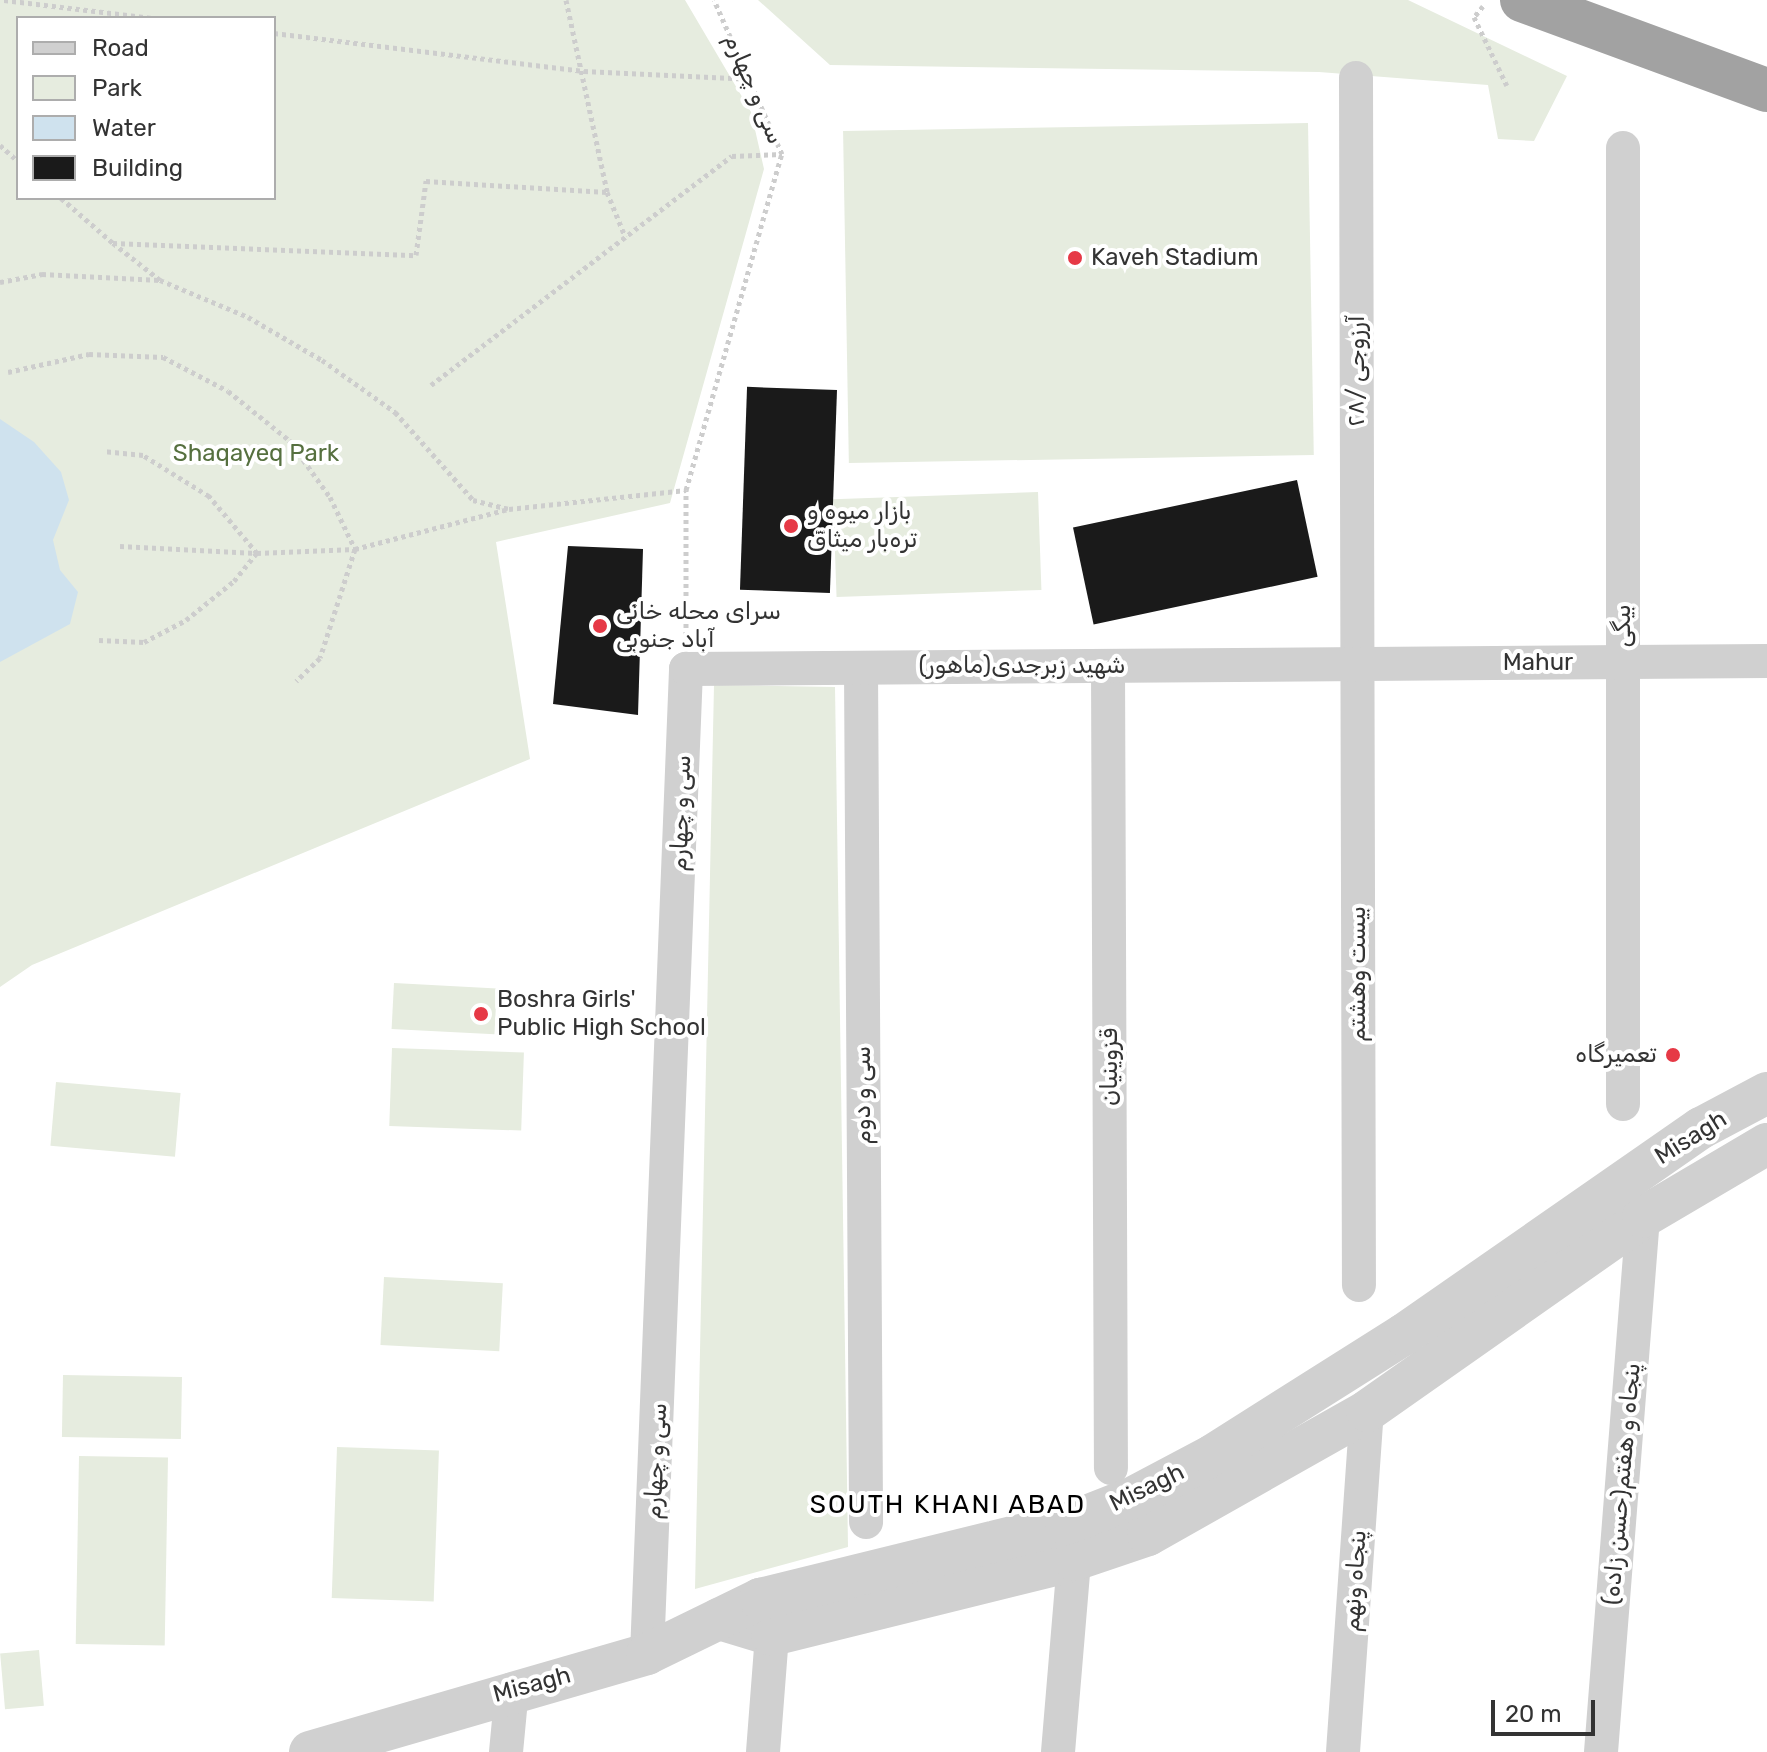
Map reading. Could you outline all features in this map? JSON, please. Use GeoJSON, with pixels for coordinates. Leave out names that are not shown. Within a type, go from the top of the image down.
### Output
{"type":"FeatureCollection","features":[{"type":"Feature","properties":{"kind":"highway"},"geometry":{"type":"LineString","coordinates":[[1522,0],[1767,90]]}},
{"type":"Feature","properties":{"kind":"street","name":"آرزوجی /۲۸"},"geometry":{"type":"LineString","coordinates":[[1356,78],[1358,664]]}},
{"type":"Feature","properties":{"kind":"street","name":"بیگی"},"geometry":{"type":"LineString","coordinates":[[1623,148],[1623,1104]]}},
{"type":"Feature","properties":{"kind":"street","name":"Mahur"},"geometry":{"type":"LineString","coordinates":[[1358,664],[1767,661]]}},
{"type":"Feature","properties":{"kind":"street","name":"شهید زبرجدی(ماهور)"},"geometry":{"type":"LineString","coordinates":[[686,669],[1358,664]]}},
{"type":"Feature","properties":{"kind":"street","name":"بیست وهشتم"},"geometry":{"type":"LineString","coordinates":[[1358,664],[1359,1285]]}},
{"type":"Feature","properties":{"kind":"street","name":"قزوینیان"},"geometry":{"type":"LineString","coordinates":[[1108,666],[1111,1468]]}},
{"type":"Feature","properties":{"kind":"street","name":"سی و دوم"},"geometry":{"type":"LineString","coordinates":[[861,668],[866,1522]]}},
{"type":"Feature","properties":{"kind":"street","name":"سی و چهارم"},"geometry":{"type":"LineString","coordinates":[[647,1654],[686,669]]}},
{"type":"Feature","properties":{"kind":"street","name":"Misagh"},"geometry":{"type":"LineString","coordinates":[[772,1635],[1070,1542],[1403,1335],[1701,1128],[1767,1093]]}},
{"type":"Feature","properties":{"kind":"street","name":"Misagh"},"geometry":{"type":"LineString","coordinates":[[310,1752],[512,1689],[647,1654],[760,1599],[1070,1542],[1148,1535],[1367,1411],[1643,1217],[1767,1144]]}},
{"type":"Feature","properties":{"kind":"street","name":"(حسن زاده)پنجاه و هفتم"},"geometry":{"type":"LineString","coordinates":[[1601,1752],[1643,1217]]}},
{"type":"Feature","properties":{"kind":"street","name":"پنجاه ونهم"},"geometry":{"type":"LineString","coordinates":[[1343,1752],[1367,1411]]}},
{"type":"Feature","properties":{"kind":"street"},"geometry":{"type":"LineString","coordinates":[[1058,1752],[1070,1542]]}},
{"type":"Feature","properties":{"kind":"street"},"geometry":{"type":"LineString","coordinates":[[719,1619],[772,1635],[763,1752]]}},
{"type":"Feature","properties":{"kind":"street"},"geometry":{"type":"LineString","coordinates":[[506,1752],[512,1689]]}},
{"type":"Feature","properties":{"kind":"path"},"geometry":{"type":"LineString","coordinates":[[4,0],[136,16]]}},
{"type":"Feature","properties":{"kind":"path"},"geometry":{"type":"LineString","coordinates":[[566,0],[584,71],[607,192],[625,236]]}},
{"type":"Feature","properties":{"kind":"path","name":"سی و چهارم"},"geometry":{"type":"LineString","coordinates":[[686,669],[686,490],[782,154],[753,79],[714,0]]}},
{"type":"Feature","properties":{"kind":"path"},"geometry":{"type":"LineString","coordinates":[[1488,0],[1474,17],[1507,86]]}},
{"type":"Feature","properties":{"kind":"path"},"geometry":{"type":"LineString","coordinates":[[276,33],[584,71],[753,79]]}},
{"type":"Feature","properties":{"kind":"path"},"geometry":{"type":"LineString","coordinates":[[0,145],[16,159]]}},
{"type":"Feature","properties":{"kind":"path"},"geometry":{"type":"LineString","coordinates":[[431,385],[732,156],[782,154]]}},
{"type":"Feature","properties":{"kind":"path"},"geometry":{"type":"LineString","coordinates":[[113,243],[416,255],[426,181],[607,192]]}},
{"type":"Feature","properties":{"kind":"path"},"geometry":{"type":"LineString","coordinates":[[63,200],[160,280],[248,317],[322,360],[395,412],[473,500],[509,509]]}},
{"type":"Feature","properties":{"kind":"path"},"geometry":{"type":"LineString","coordinates":[[0,282],[42,274],[160,280]]}},
{"type":"Feature","properties":{"kind":"path"},"geometry":{"type":"LineString","coordinates":[[8,372],[89,354],[163,357],[228,391],[289,440],[330,497],[355,549],[320,658],[296,681]]}},
{"type":"Feature","properties":{"kind":"path"},"geometry":{"type":"LineString","coordinates":[[103,451],[143,455],[209,496],[257,553]]}},
{"type":"Feature","properties":{"kind":"path"},"geometry":{"type":"LineString","coordinates":[[120,546],[257,553],[355,549],[509,509],[686,490]]}},
{"type":"Feature","properties":{"kind":"path"},"geometry":{"type":"LineString","coordinates":[[99,640],[144,642],[186,620],[234,581],[257,553]]}},
{"type":"Feature","properties":{"kind":"green space","name":"Shaqayeq Park"},"geometry":{"type":"Polygon","coordinates":[[[0,0],[685,0],[751,112],[764,169],[670,503],[496,542],[530,759],[32,965],[0,987],[0,0]]]}},
{"type":"Feature","properties":{"kind":"green space"},"geometry":{"type":"Polygon","coordinates":[[[758,0],[1408,0],[1567,76],[1534,141],[1498,139],[1488,85],[1319,72],[830,65],[758,0]]]}},
{"type":"Feature","properties":{"kind":"green space","name":"Kaveh Stadium"},"geometry":{"type":"Polygon","coordinates":[[[1308,123],[1314,455],[849,463],[843,131],[1308,123]]]}},
{"type":"Feature","properties":{"kind":"green space"},"geometry":{"type":"Polygon","coordinates":[[[1038,492],[1041,590],[837,597],[833,499],[1038,492]]]}},
{"type":"Feature","properties":{"kind":"green space"},"geometry":{"type":"Polygon","coordinates":[[[714,685],[835,687],[848,1547],[695,1589],[714,685]]]}},
{"type":"Feature","properties":{"kind":"green space"},"geometry":{"type":"Polygon","coordinates":[[[394,983],[497,988],[494,1034],[392,1029],[394,983]]]}},
{"type":"Feature","properties":{"kind":"green space"},"geometry":{"type":"Polygon","coordinates":[[[392,1048],[524,1053],[521,1131],[389,1126],[392,1048]]]}},
{"type":"Feature","properties":{"kind":"green space"},"geometry":{"type":"Polygon","coordinates":[[[56,1082],[181,1093],[175,1157],[50,1146],[56,1082]]]}},
{"type":"Feature","properties":{"kind":"green space"},"geometry":{"type":"Polygon","coordinates":[[[384,1277],[503,1283],[499,1351],[380,1345],[384,1277]]]}},
{"type":"Feature","properties":{"kind":"green space"},"geometry":{"type":"Polygon","coordinates":[[[63,1375],[182,1377],[181,1439],[62,1437],[63,1375]]]}},
{"type":"Feature","properties":{"kind":"green space"},"geometry":{"type":"Polygon","coordinates":[[[337,1447],[439,1451],[434,1601],[332,1598],[337,1447]]]}},
{"type":"Feature","properties":{"kind":"green space"},"geometry":{"type":"Polygon","coordinates":[[[79,1456],[168,1458],[165,1646],[76,1644],[79,1456]]]}},
{"type":"Feature","properties":{"kind":"green space"},"geometry":{"type":"Polygon","coordinates":[[[39,1650],[44,1706],[5,1709],[0,1653],[39,1650]]]}},
{"type":"Feature","properties":{"kind":"water"},"geometry":{"type":"Polygon","coordinates":[[[0,419],[34,442],[61,472],[69,500],[53,540],[60,570],[78,592],[70,624],[0,662],[0,419]]]}},
{"type":"Feature","properties":{"kind":"building"},"geometry":{"type":"Polygon","coordinates":[[[747,387],[837,390],[830,593],[740,590],[747,387]]]}},
{"type":"Feature","properties":{"kind":"building"},"geometry":{"type":"Polygon","coordinates":[[[1297,480],[1318,577],[1094,624],[1073,528],[1297,480]]]}},
{"type":"Feature","properties":{"kind":"building","name":"سرای محله خانی آباد جنوبی"},"geometry":{"type":"Polygon","coordinates":[[[568,546],[643,549],[638,715],[553,704],[568,546]]]}},
{"type":"Feature","properties":{"kind":"place","name":"Kaveh Stadium"},"geometry":{"type":"Point","coordinates":[1075,258]}},
{"type":"Feature","properties":{"kind":"place","name":"بازار میوه و تره‌بار میثاق"},"geometry":{"type":"Point","coordinates":[791,526]}},
{"type":"Feature","properties":{"kind":"place","name":"سرای محله خانی آباد جنوبی"},"geometry":{"type":"Point","coordinates":[600,626]}},
{"type":"Feature","properties":{"kind":"place","name":"Boshra Girls' Public High School"},"geometry":{"type":"Point","coordinates":[481,1014]}},
{"type":"Feature","properties":{"kind":"place","name":"تعمیرگاه"},"geometry":{"type":"Point","coordinates":[1673,1055]}},
{"type":"Feature","properties":{"kind":"district","name":"SOUTH KHANI ABAD"},"geometry":{"type":"Point","coordinates":[948,1505]}}]}
